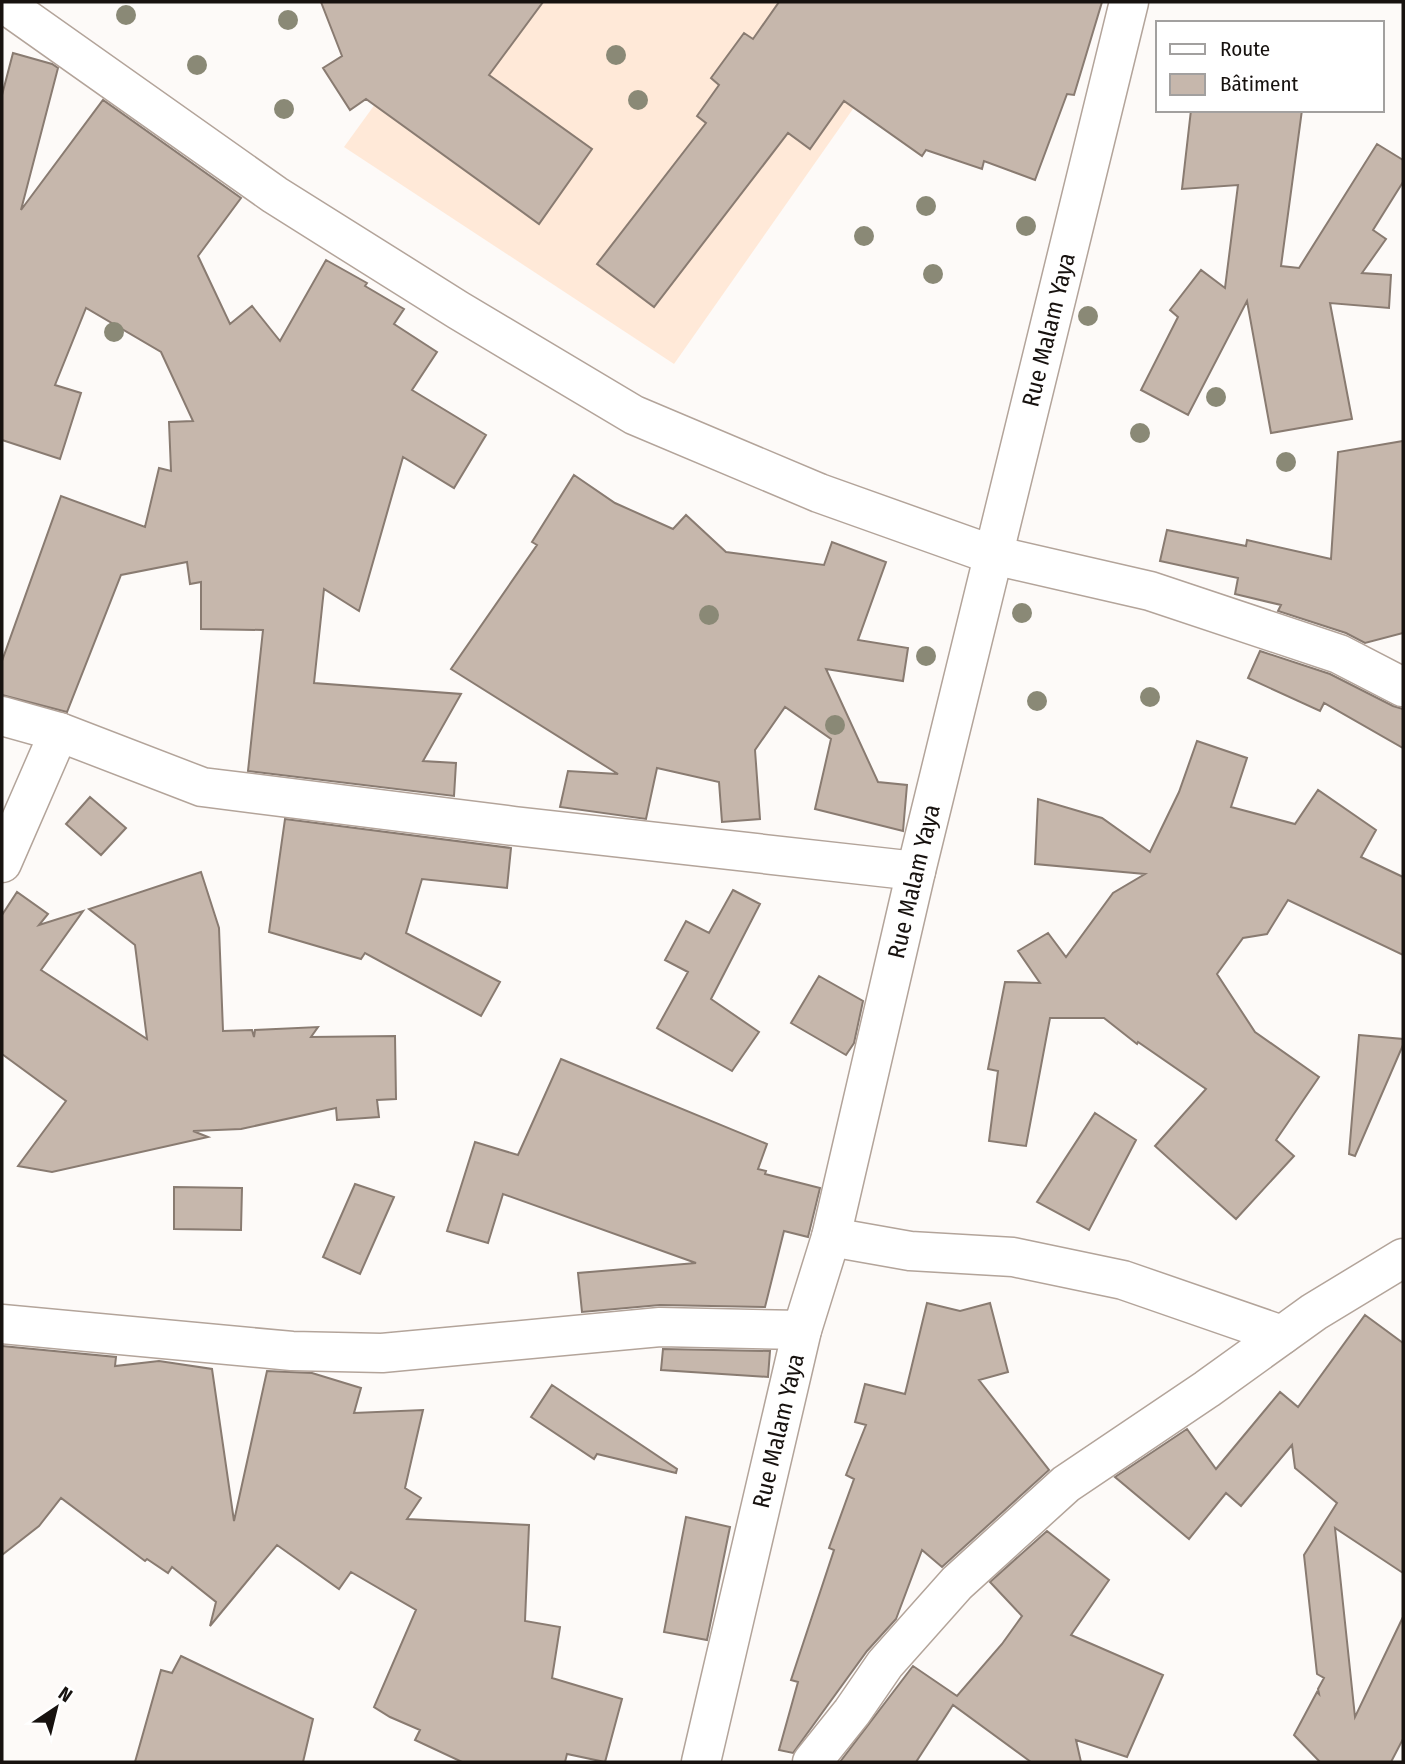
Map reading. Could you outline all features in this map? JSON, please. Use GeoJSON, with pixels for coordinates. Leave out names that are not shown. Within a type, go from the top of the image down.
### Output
{"type":"FeatureCollection","features":[{"type":"Feature","properties":{"kind":"street"},"geometry":{"type":"LineString","coordinates":[[2,2],[275,195],[458,310],[634,415],[819,493],[993,555],[1150,591],[1339,654],[1403,687]]}},
{"type":"Feature","properties":{"kind":"street","name":"Rue Malam Yaya"},"geometry":{"type":"LineString","coordinates":[[701,1762],[802,1330],[831,1237],[916,872],[1129,2]]}},
{"type":"Feature","properties":{"kind":"street"},"geometry":{"type":"LineString","coordinates":[[2,716],[59,732],[202,787],[500,825],[916,872]]}},
{"type":"Feature","properties":{"kind":"street"},"geometry":{"type":"LineString","coordinates":[[2,863],[59,732]]}},
{"type":"Feature","properties":{"kind":"street"},"geometry":{"type":"LineString","coordinates":[[831,1237],[910,1251],[1013,1257],[1123,1280],[1282,1335]]}},
{"type":"Feature","properties":{"kind":"street"},"geometry":{"type":"LineString","coordinates":[[811,1762],[852,1712],[885,1664],[957,1583],[1066,1484],[1207,1390],[1324,1305],[1403,1258]]}},
{"type":"Feature","properties":{"kind":"street"},"geometry":{"type":"LineString","coordinates":[[2,1324],[292,1351],[382,1353],[660,1327],[802,1330]]}},
{"type":"Feature","properties":{"kind":"shaded area"},"geometry":{"type":"Polygon","coordinates":[[[449,2],[928,2],[674,364],[344,147],[449,2]]]}},
{"type":"Feature","properties":{"kind":"building"},"geometry":{"type":"Polygon","coordinates":[[[321,2],[543,2],[489,75],[592,149],[539,224],[366,99],[350,110],[323,68],[342,56],[321,2]]]}},
{"type":"Feature","properties":{"kind":"building"},"geometry":{"type":"Polygon","coordinates":[[[779,2],[1102,2],[1074,95],[1067,94],[1035,180],[984,161],[982,169],[926,150],[922,156],[844,101],[810,149],[788,133],[654,307],[597,264],[706,123],[697,116],[719,85],[711,78],[744,33],[753,39],[779,2]]]}},
{"type":"Feature","properties":{"kind":"building"},"geometry":{"type":"Polygon","coordinates":[[[13,53],[58,68],[21,210],[103,100],[241,198],[198,256],[230,324],[252,306],[280,341],[326,260],[367,283],[365,286],[404,309],[394,324],[437,352],[412,390],[486,435],[454,488],[403,457],[359,611],[324,589],[314,683],[461,694],[423,761],[456,763],[454,796],[248,771],[263,630],[201,629],[201,582],[190,584],[187,562],[121,575],[67,712],[2,695],[2,661],[61,496],[145,527],[159,468],[171,471],[169,422],[193,421],[161,352],[86,308],[55,385],[81,393],[60,459],[2,440],[2,95],[13,53]]]}},
{"type":"Feature","properties":{"kind":"building"},"geometry":{"type":"Polygon","coordinates":[[[1191,112],[1302,112],[1281,266],[1299,268],[1377,144],[1403,160],[1403,182],[1373,230],[1386,239],[1362,273],[1391,275],[1389,308],[1330,303],[1352,419],[1271,433],[1247,301],[1188,415],[1141,390],[1178,317],[1170,310],[1201,270],[1225,288],[1238,185],[1182,189],[1191,112]]]}},
{"type":"Feature","properties":{"kind":"building"},"geometry":{"type":"Polygon","coordinates":[[[1403,441],[1403,633],[1365,643],[1346,633],[1278,611],[1281,605],[1235,594],[1238,578],[1160,561],[1167,530],[1246,546],[1247,540],[1331,559],[1338,452],[1403,441]]]}},
{"type":"Feature","properties":{"kind":"building"},"geometry":{"type":"Polygon","coordinates":[[[574,475],[615,503],[673,529],[686,515],[726,552],[824,565],[832,542],[886,562],[858,640],[908,648],[903,681],[826,669],[878,782],[907,785],[903,831],[815,809],[831,739],[785,707],[755,750],[760,819],[722,822],[719,782],[657,768],[646,819],[560,807],[568,771],[618,774],[451,669],[537,545],[532,542],[574,475]]]}},
{"type":"Feature","properties":{"kind":"building"},"geometry":{"type":"Polygon","coordinates":[[[1260,651],[1330,674],[1403,709],[1403,748],[1324,703],[1320,711],[1248,678],[1260,651]]]}},
{"type":"Feature","properties":{"kind":"building"},"geometry":{"type":"Polygon","coordinates":[[[1197,741],[1247,758],[1231,807],[1295,824],[1318,790],[1376,830],[1361,857],[1403,877],[1403,955],[1288,900],[1267,934],[1243,938],[1217,974],[1255,1032],[1319,1077],[1276,1140],[1294,1156],[1236,1219],[1155,1146],[1206,1089],[1138,1042],[1137,1044],[1104,1018],[1050,1018],[1026,1146],[989,1141],[998,1071],[988,1069],[1005,982],[1040,983],[1018,951],[1048,933],[1066,957],[1113,893],[1145,874],[1035,864],[1038,799],[1102,818],[1150,852],[1179,792],[1197,741]]]}},
{"type":"Feature","properties":{"kind":"building"},"geometry":{"type":"Polygon","coordinates":[[[90,797],[126,828],[101,855],[66,824],[90,797]]]}},
{"type":"Feature","properties":{"kind":"building"},"geometry":{"type":"Polygon","coordinates":[[[285,819],[511,848],[507,888],[422,879],[406,933],[500,982],[481,1016],[365,953],[361,959],[269,932],[285,819]]]}},
{"type":"Feature","properties":{"kind":"building"},"geometry":{"type":"Polygon","coordinates":[[[201,872],[219,928],[223,1031],[252,1030],[254,1037],[255,1030],[318,1027],[311,1037],[395,1036],[396,1099],[377,1100],[379,1117],[337,1120],[336,1108],[241,1129],[193,1131],[208,1137],[52,1172],[18,1166],[66,1101],[2,1054],[2,915],[17,892],[48,914],[39,925],[83,911],[41,970],[147,1039],[135,945],[89,909],[201,872]]]}},
{"type":"Feature","properties":{"kind":"building"},"geometry":{"type":"Polygon","coordinates":[[[733,890],[760,904],[711,999],[759,1032],[732,1071],[657,1028],[688,972],[665,960],[686,921],[709,933],[733,890]]]}},
{"type":"Feature","properties":{"kind":"building"},"geometry":{"type":"Polygon","coordinates":[[[819,976],[863,1001],[854,1043],[846,1055],[791,1023],[819,976]]]}},
{"type":"Feature","properties":{"kind":"building"},"geometry":{"type":"Polygon","coordinates":[[[1359,1035],[1403,1039],[1403,1045],[1355,1156],[1349,1154],[1359,1035]]]}},
{"type":"Feature","properties":{"kind":"building"},"geometry":{"type":"Polygon","coordinates":[[[561,1059],[767,1144],[758,1169],[766,1171],[765,1174],[820,1188],[808,1237],[784,1231],[765,1307],[660,1305],[582,1312],[578,1273],[696,1263],[503,1194],[488,1243],[447,1231],[475,1142],[518,1155],[561,1059]]]}},
{"type":"Feature","properties":{"kind":"building"},"geometry":{"type":"Polygon","coordinates":[[[1095,1113],[1136,1140],[1089,1230],[1037,1202],[1095,1113]]]}},
{"type":"Feature","properties":{"kind":"building"},"geometry":{"type":"Polygon","coordinates":[[[355,1184],[394,1197],[360,1274],[323,1257],[355,1184]]]}},
{"type":"Feature","properties":{"kind":"building"},"geometry":{"type":"Polygon","coordinates":[[[174,1187],[242,1188],[241,1230],[174,1229],[174,1187]]]}},
{"type":"Feature","properties":{"kind":"building"},"geometry":{"type":"Polygon","coordinates":[[[927,1303],[960,1311],[990,1303],[1008,1372],[979,1380],[1049,1470],[942,1567],[922,1550],[896,1619],[867,1651],[793,1753],[779,1750],[798,1682],[791,1680],[834,1550],[829,1548],[854,1479],[846,1475],[866,1425],[855,1422],[865,1384],[905,1394],[927,1303]]]}},
{"type":"Feature","properties":{"kind":"building"},"geometry":{"type":"Polygon","coordinates":[[[1365,1315],[1403,1343],[1403,1573],[1335,1528],[1355,1717],[1403,1617],[1403,1739],[1391,1762],[1320,1762],[1294,1735],[1317,1692],[1319,1694],[1318,1689],[1324,1678],[1317,1674],[1304,1555],[1337,1503],[1295,1468],[1292,1445],[1241,1506],[1226,1493],[1189,1539],[1115,1477],[1187,1429],[1216,1469],[1280,1392],[1298,1407],[1365,1315]]]}},
{"type":"Feature","properties":{"kind":"building"},"geometry":{"type":"Polygon","coordinates":[[[2,1346],[116,1357],[115,1366],[159,1361],[212,1369],[234,1521],[267,1371],[312,1373],[361,1388],[354,1413],[423,1410],[405,1488],[421,1498],[407,1519],[529,1525],[525,1621],[560,1627],[552,1678],[622,1699],[605,1762],[567,1754],[565,1762],[462,1762],[415,1740],[420,1730],[374,1707],[416,1610],[351,1572],[339,1589],[277,1545],[210,1626],[216,1602],[172,1567],[168,1573],[147,1559],[145,1561],[61,1498],[39,1526],[2,1555],[2,1346]]]}},
{"type":"Feature","properties":{"kind":"building"},"geometry":{"type":"Polygon","coordinates":[[[663,1349],[770,1351],[768,1377],[661,1370],[663,1349]]]}},
{"type":"Feature","properties":{"kind":"building"},"geometry":{"type":"Polygon","coordinates":[[[552,1385],[677,1469],[676,1473],[597,1454],[594,1459],[531,1417],[552,1385]]]}},
{"type":"Feature","properties":{"kind":"building"},"geometry":{"type":"Polygon","coordinates":[[[686,1517],[730,1527],[707,1640],[664,1632],[686,1517]]]}},
{"type":"Feature","properties":{"kind":"building"},"geometry":{"type":"Polygon","coordinates":[[[1047,1531],[1109,1580],[1071,1635],[1163,1675],[1127,1757],[1076,1740],[1081,1762],[1031,1762],[953,1705],[916,1762],[840,1762],[913,1666],[957,1696],[1002,1644],[1022,1616],[990,1582],[1047,1531]]]}},
{"type":"Feature","properties":{"kind":"building"},"geometry":{"type":"Polygon","coordinates":[[[181,1656],[313,1719],[303,1762],[135,1762],[161,1670],[172,1673],[181,1656]]]}}]}
